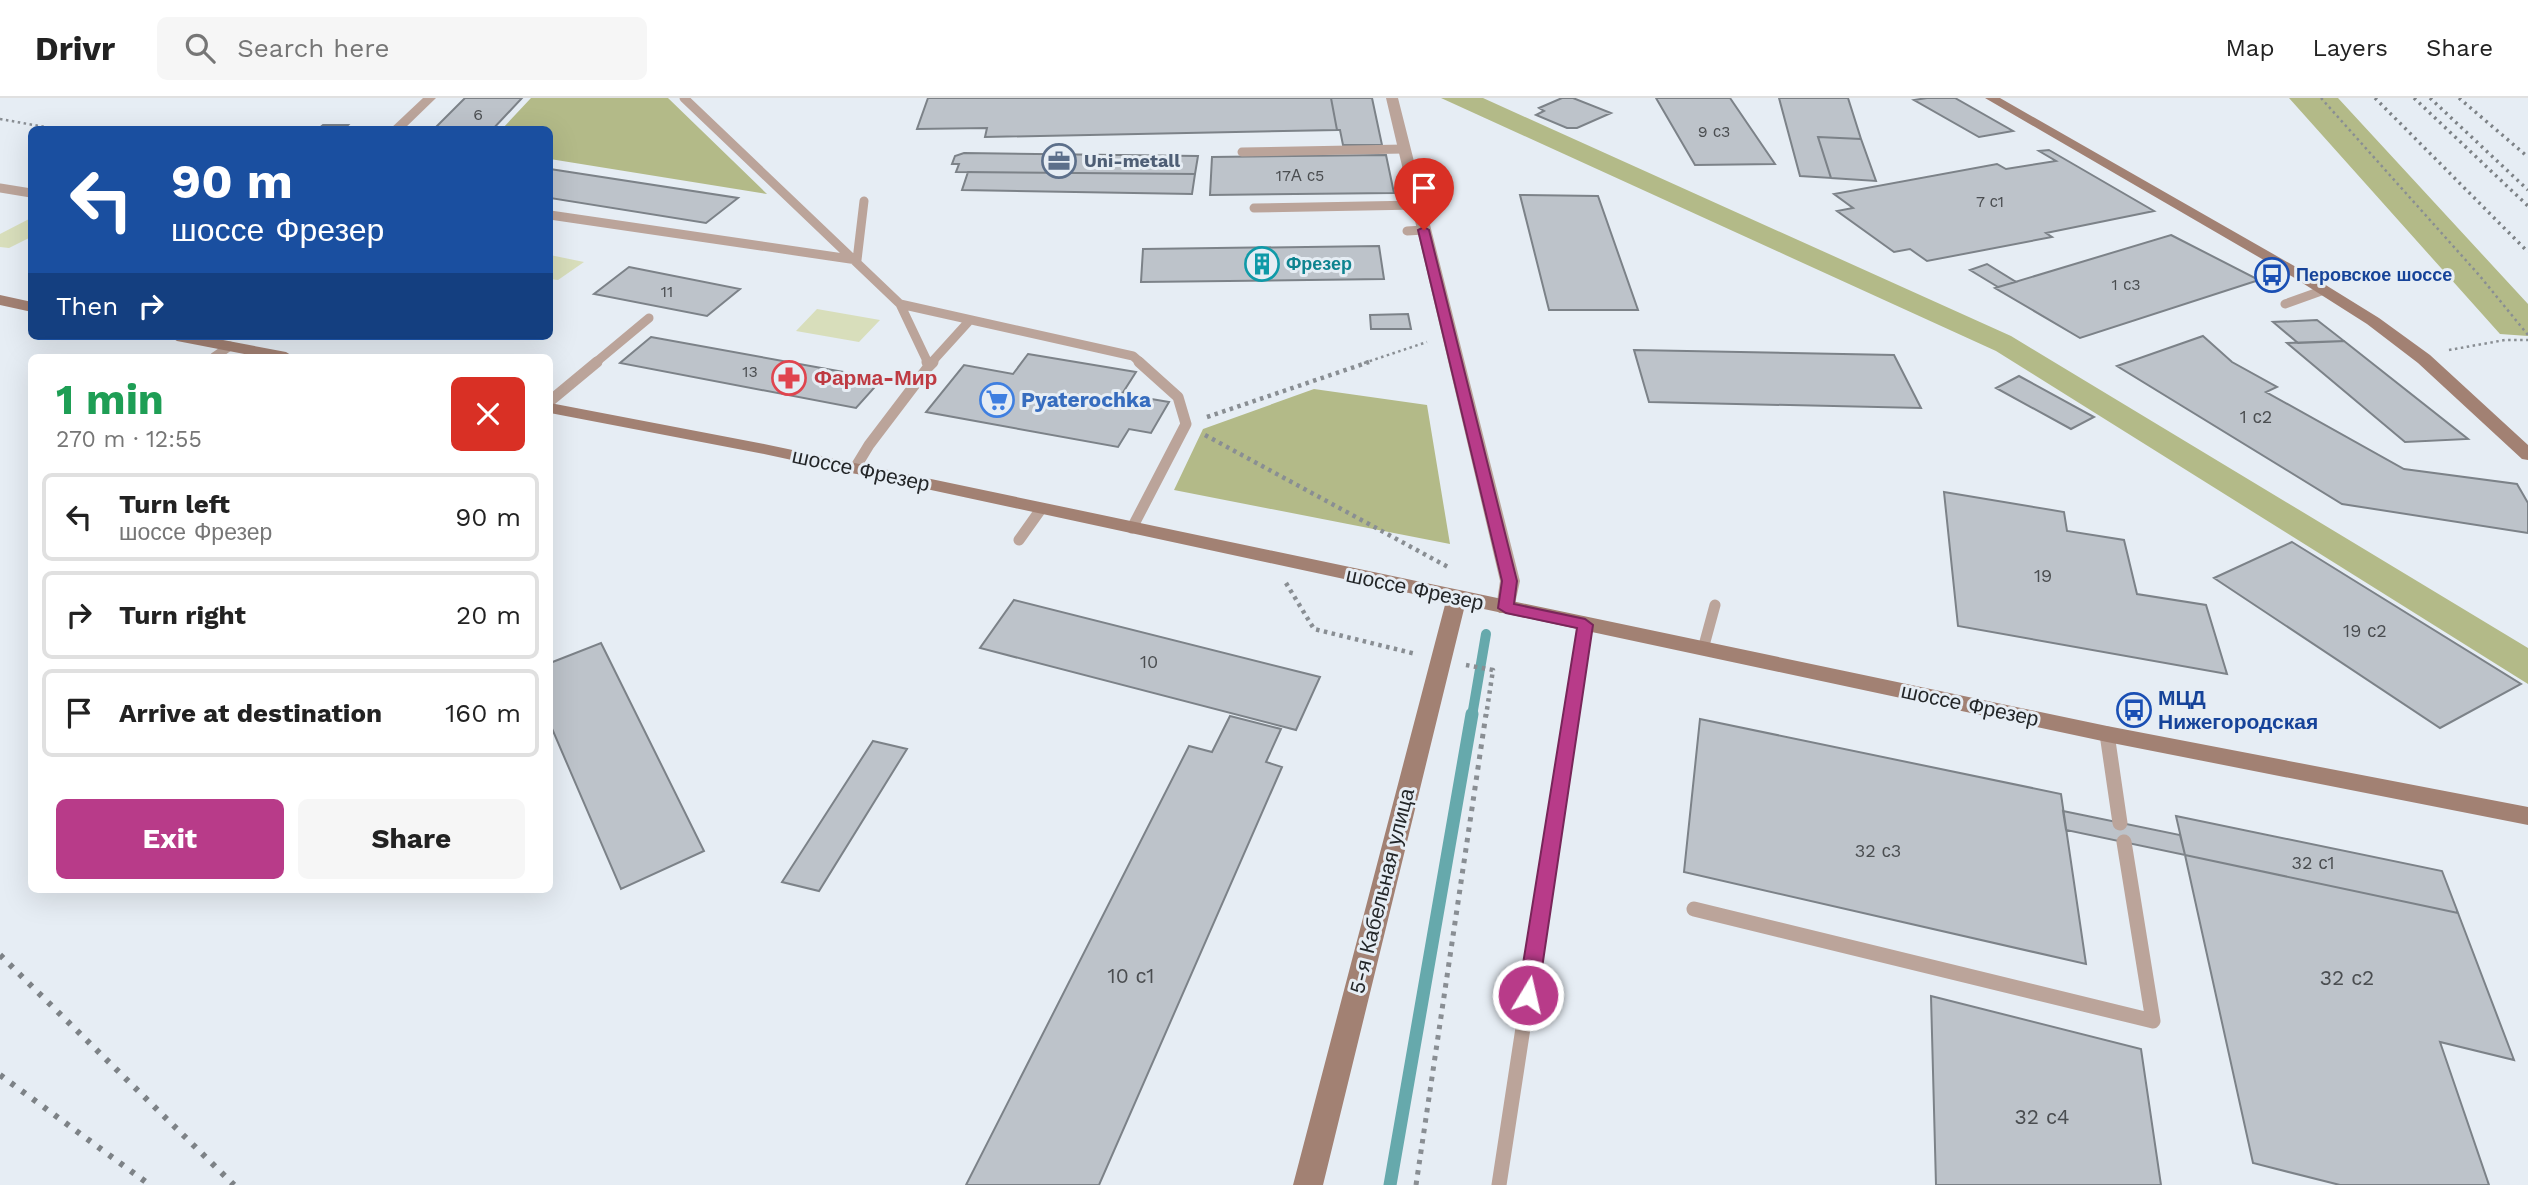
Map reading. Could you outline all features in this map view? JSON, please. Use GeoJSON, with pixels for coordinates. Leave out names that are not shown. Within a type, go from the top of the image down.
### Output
{"type":"FeatureCollection","features":[{"type":"Feature","properties":{"kind":"street"},"geometry":{"type":"LineString","coordinates":[[399,126],[430,98]]}},
{"type":"Feature","properties":{"kind":"street"},"geometry":{"type":"LineString","coordinates":[[1392,98],[1418,205],[1415,230],[1510,581],[1506,608]]}},
{"type":"Feature","properties":{"kind":"street"},"geometry":{"type":"LineString","coordinates":[[1991,98],[2324,290],[2424,359],[2528,455]]}},
{"type":"Feature","properties":{"kind":"street"},"geometry":{"type":"LineString","coordinates":[[0,300],[28,306]]}},
{"type":"Feature","properties":{"kind":"street"},"geometry":{"type":"LineString","coordinates":[[198,340],[271,354]]}},
{"type":"Feature","properties":{"kind":"street","name":"шоссе Фрезер"},"geometry":{"type":"LineString","coordinates":[[553,409],[855,468],[2107,734],[2528,816]]}},
{"type":"Feature","properties":{"kind":"street","name":"5-я Кабельная улица"},"geometry":{"type":"LineString","coordinates":[[1308,1185],[1451,662],[1457,598]]}},
{"type":"Feature","properties":{"kind":"lane"},"geometry":{"type":"LineString","coordinates":[[684,98],[857,260],[900,304],[929,366]]}},
{"type":"Feature","properties":{"kind":"lane"},"geometry":{"type":"LineString","coordinates":[[1242,152],[1404,149]]}},
{"type":"Feature","properties":{"kind":"lane"},"geometry":{"type":"LineString","coordinates":[[0,188],[28,193]]}},
{"type":"Feature","properties":{"kind":"lane"},"geometry":{"type":"LineString","coordinates":[[857,260],[864,201]]}},
{"type":"Feature","properties":{"kind":"lane"},"geometry":{"type":"LineString","coordinates":[[1254,208],[1418,205]]}},
{"type":"Feature","properties":{"kind":"lane"},"geometry":{"type":"LineString","coordinates":[[553,215],[857,260]]}},
{"type":"Feature","properties":{"kind":"lane"},"geometry":{"type":"LineString","coordinates":[[2285,304],[2324,290]]}},
{"type":"Feature","properties":{"kind":"lane"},"geometry":{"type":"LineString","coordinates":[[900,304],[1133,356],[1178,397],[1186,424],[1132,528]]}},
{"type":"Feature","properties":{"kind":"lane"},"geometry":{"type":"LineString","coordinates":[[553,398],[649,318]]}},
{"type":"Feature","properties":{"kind":"lane"},"geometry":{"type":"LineString","coordinates":[[855,468],[869,445],[929,366],[970,320]]}},
{"type":"Feature","properties":{"kind":"lane"},"geometry":{"type":"LineString","coordinates":[[218,354],[230,346]]}},
{"type":"Feature","properties":{"kind":"lane"},"geometry":{"type":"LineString","coordinates":[[1019,540],[1041,509]]}},
{"type":"Feature","properties":{"kind":"lane"},"geometry":{"type":"LineString","coordinates":[[1703,649],[1716,605]]}},
{"type":"Feature","properties":{"kind":"lane"},"geometry":{"type":"LineString","coordinates":[[1499,1185],[1585,625]]}},
{"type":"Feature","properties":{"kind":"lane"},"geometry":{"type":"LineString","coordinates":[[2107,734],[2120,822]]}},
{"type":"Feature","properties":{"kind":"lane"},"geometry":{"type":"LineString","coordinates":[[1694,909],[2153,1021],[2124,842]]}},
{"type":"Feature","properties":{"kind":"path"},"geometry":{"type":"LineString","coordinates":[[2321,98],[2479,275],[2528,338]]}},
{"type":"Feature","properties":{"kind":"path"},"geometry":{"type":"LineString","coordinates":[[0,119],[39,126]]}},
{"type":"Feature","properties":{"kind":"path"},"geometry":{"type":"LineString","coordinates":[[2448,350],[2528,338]]}},
{"type":"Feature","properties":{"kind":"path"},"geometry":{"type":"LineString","coordinates":[[1186,424],[1438,339]]}},
{"type":"Feature","properties":{"kind":"path"},"geometry":{"type":"LineString","coordinates":[[1186,424],[1448,567]]}},
{"type":"Feature","properties":{"kind":"path"},"geometry":{"type":"LineString","coordinates":[[1282,576],[1314,629],[1493,670],[1416,1185]]}},
{"type":"Feature","properties":{"kind":"green space"},"geometry":{"type":"Polygon","coordinates":[[[531,98],[668,98],[767,194],[553,159],[553,126],[505,126],[531,98]]]}},
{"type":"Feature","properties":{"kind":"green space"},"geometry":{"type":"Polygon","coordinates":[[[1441,98],[1483,98],[2011,336],[2528,648],[2528,684],[1996,351],[1441,98]]]}},
{"type":"Feature","properties":{"kind":"green space"},"geometry":{"type":"Polygon","coordinates":[[[2289,98],[2338,98],[2528,304],[2528,336],[2500,334],[2289,98]]]}},
{"type":"Feature","properties":{"kind":"green space"},"geometry":{"type":"Polygon","coordinates":[[[28,220],[28,238],[9,248],[0,247],[0,234],[28,220]]]}},
{"type":"Feature","properties":{"kind":"green space"},"geometry":{"type":"Polygon","coordinates":[[[553,256],[584,262],[558,280],[553,279],[553,256]]]}},
{"type":"Feature","properties":{"kind":"green space"},"geometry":{"type":"Polygon","coordinates":[[[817,309],[880,320],[859,342],[796,331],[817,309]]]}},
{"type":"Feature","properties":{"kind":"green space"},"geometry":{"type":"Polygon","coordinates":[[[1314,389],[1427,405],[1450,544],[1174,490],[1203,429],[1314,389]]]}},
{"type":"Feature","properties":{"kind":"building"},"geometry":{"type":"Polygon","coordinates":[[[465,98],[522,98],[496,126],[437,126],[465,98]]]}},
{"type":"Feature","properties":{"kind":"building"},"geometry":{"type":"Polygon","coordinates":[[[928,98],[1331,98],[1337,130],[985,137],[987,128],[917,129],[928,98]]]}},
{"type":"Feature","properties":{"kind":"building"},"geometry":{"type":"Polygon","coordinates":[[[1331,98],[1372,98],[1382,145],[1343,145],[1340,130],[1337,130],[1331,98]]]}},
{"type":"Feature","properties":{"kind":"building"},"geometry":{"type":"Polygon","coordinates":[[[1562,98],[1573,98],[1611,113],[1577,128],[1567,128],[1536,115],[1544,111],[1539,108],[1562,98]]]}},
{"type":"Feature","properties":{"kind":"building"},"geometry":{"type":"Polygon","coordinates":[[[1656,98],[1730,98],[1775,164],[1695,165],[1656,98]]]}},
{"type":"Feature","properties":{"kind":"building"},"geometry":{"type":"Polygon","coordinates":[[[1779,98],[1848,98],[1861,139],[1818,137],[1831,178],[1800,176],[1779,98]]]}},
{"type":"Feature","properties":{"kind":"building"},"geometry":{"type":"Polygon","coordinates":[[[1955,98],[2013,131],[1979,137],[1914,100],[1955,98]]]}},
{"type":"Feature","properties":{"kind":"building"},"geometry":{"type":"Polygon","coordinates":[[[1818,137],[1861,139],[1876,181],[1831,178],[1818,137]]]}},
{"type":"Feature","properties":{"kind":"building"},"geometry":{"type":"Polygon","coordinates":[[[2049,150],[2154,211],[2046,233],[2052,237],[1927,261],[1910,249],[1894,252],[1837,211],[1853,208],[1834,194],[1997,164],[2006,169],[2056,161],[2039,151],[2049,150]]]}},
{"type":"Feature","properties":{"kind":"building"},"geometry":{"type":"Polygon","coordinates":[[[964,153],[1198,156],[1195,174],[956,172],[959,164],[952,164],[955,156],[964,153]]]}},
{"type":"Feature","properties":{"kind":"building"},"geometry":{"type":"Polygon","coordinates":[[[1386,155],[1394,193],[1210,195],[1212,157],[1386,155]]]}},
{"type":"Feature","properties":{"kind":"building"},"geometry":{"type":"Polygon","coordinates":[[[553,169],[738,198],[706,223],[553,198],[553,169]]]}},
{"type":"Feature","properties":{"kind":"building"},"geometry":{"type":"Polygon","coordinates":[[[968,172],[1195,174],[1192,194],[962,190],[968,172]]]}},
{"type":"Feature","properties":{"kind":"building"},"geometry":{"type":"Polygon","coordinates":[[[1520,195],[1598,196],[1638,310],[1549,310],[1520,195]]]}},
{"type":"Feature","properties":{"kind":"building"},"geometry":{"type":"Polygon","coordinates":[[[2171,235],[2259,280],[2080,338],[1995,288],[2171,235]]]}},
{"type":"Feature","properties":{"kind":"building","name":"Фрезер"},"geometry":{"type":"Polygon","coordinates":[[[1379,246],[1384,279],[1141,282],[1143,249],[1379,246]]]}},
{"type":"Feature","properties":{"kind":"building"},"geometry":{"type":"Polygon","coordinates":[[[1987,264],[2016,282],[1998,287],[1970,270],[1987,264]]]}},
{"type":"Feature","properties":{"kind":"building"},"geometry":{"type":"Polygon","coordinates":[[[629,267],[740,289],[707,316],[594,294],[629,267]]]}},
{"type":"Feature","properties":{"kind":"building"},"geometry":{"type":"Polygon","coordinates":[[[1408,314],[1411,329],[1371,329],[1370,315],[1408,314]]]}},
{"type":"Feature","properties":{"kind":"building"},"geometry":{"type":"Polygon","coordinates":[[[2317,320],[2344,341],[2298,343],[2273,322],[2317,320]]]}},
{"type":"Feature","properties":{"kind":"building"},"geometry":{"type":"Polygon","coordinates":[[[2203,336],[2232,362],[2277,387],[2266,392],[2404,469],[2517,484],[2528,503],[2528,533],[2342,504],[2117,366],[2203,336]]]}},
{"type":"Feature","properties":{"kind":"building"},"geometry":{"type":"Polygon","coordinates":[[[651,337],[882,379],[856,408],[620,363],[651,337]]]}},
{"type":"Feature","properties":{"kind":"building"},"geometry":{"type":"Polygon","coordinates":[[[2344,341],[2468,439],[2405,442],[2287,343],[2344,341]]]}},
{"type":"Feature","properties":{"kind":"building"},"geometry":{"type":"Polygon","coordinates":[[[1634,350],[1894,355],[1921,408],[1649,402],[1634,350]]]}},
{"type":"Feature","properties":{"kind":"building"},"geometry":{"type":"Polygon","coordinates":[[[1028,354],[1136,372],[1122,394],[1169,402],[1151,433],[1129,429],[1118,447],[926,412],[964,365],[1013,374],[1028,354]]]}},
{"type":"Feature","properties":{"kind":"building"},"geometry":{"type":"Polygon","coordinates":[[[2019,376],[2094,417],[2071,429],[1996,388],[2019,376]]]}},
{"type":"Feature","properties":{"kind":"building"},"geometry":{"type":"Polygon","coordinates":[[[1944,492],[2064,512],[2067,531],[2124,540],[2137,594],[2206,605],[2227,674],[1958,626],[1944,492]]]}},
{"type":"Feature","properties":{"kind":"building"},"geometry":{"type":"Polygon","coordinates":[[[2292,542],[2521,684],[2440,728],[2214,578],[2292,542]]]}},
{"type":"Feature","properties":{"kind":"building"},"geometry":{"type":"Polygon","coordinates":[[[1014,600],[1320,677],[1296,730],[980,648],[1014,600]]]}},
{"type":"Feature","properties":{"kind":"building"},"geometry":{"type":"Polygon","coordinates":[[[601,643],[704,851],[621,889],[553,731],[553,662],[601,643]]]}},
{"type":"Feature","properties":{"kind":"building"},"geometry":{"type":"Polygon","coordinates":[[[1230,716],[1281,729],[1266,762],[1282,767],[1099,1185],[966,1185],[1189,746],[1212,752],[1230,716]]]}},
{"type":"Feature","properties":{"kind":"building"},"geometry":{"type":"Polygon","coordinates":[[[1700,719],[2061,794],[2086,964],[1684,872],[1700,719]]]}},
{"type":"Feature","properties":{"kind":"building"},"geometry":{"type":"Polygon","coordinates":[[[873,741],[907,749],[819,891],[782,882],[873,741]]]}},
{"type":"Feature","properties":{"kind":"building"},"geometry":{"type":"Polygon","coordinates":[[[2063,811],[2180,835],[2185,855],[2066,830],[2063,811]]]}},
{"type":"Feature","properties":{"kind":"building"},"geometry":{"type":"Polygon","coordinates":[[[2176,816],[2442,871],[2458,913],[2185,855],[2176,816]]]}},
{"type":"Feature","properties":{"kind":"building"},"geometry":{"type":"Polygon","coordinates":[[[2185,855],[2458,913],[2514,1060],[2440,1042],[2489,1185],[2340,1185],[2253,1163],[2185,855]]]}},
{"type":"Feature","properties":{"kind":"building"},"geometry":{"type":"Polygon","coordinates":[[[1931,996],[2141,1049],[2161,1185],[1936,1185],[1931,996]]]}},
{"type":"Feature","properties":{"kind":"waterway"},"geometry":{"type":"LineString","coordinates":[[1472,716],[1486,634]]}},
{"type":"Feature","properties":{"kind":"waterway"},"geometry":{"type":"LineString","coordinates":[[1390,1185],[1472,714]]}},
{"type":"Feature","properties":{"kind":"railway"},"geometry":{"type":"LineString","coordinates":[[2375,98],[2528,252]]}},
{"type":"Feature","properties":{"kind":"railway"},"geometry":{"type":"LineString","coordinates":[[2414,98],[2528,206]]}},
{"type":"Feature","properties":{"kind":"railway"},"geometry":{"type":"LineString","coordinates":[[2430,98],[2528,190]]}},
{"type":"Feature","properties":{"kind":"railway"},"geometry":{"type":"LineString","coordinates":[[2459,98],[2528,157]]}},
{"type":"Feature","properties":{"kind":"railway"},"geometry":{"type":"LineString","coordinates":[[0,955],[234,1185]]}},
{"type":"Feature","properties":{"kind":"railway"},"geometry":{"type":"LineString","coordinates":[[0,1075],[150,1185]]}},
{"type":"Feature","properties":{"kind":"place","name":"Uni-metall"},"geometry":{"type":"Point","coordinates":[1059,161]}},
{"type":"Feature","properties":{"kind":"place","name":"Фрезер"},"geometry":{"type":"Point","coordinates":[1262,264]}},
{"type":"Feature","properties":{"kind":"place","name":"Перовское шоссе"},"geometry":{"type":"Point","coordinates":[2272,275]}},
{"type":"Feature","properties":{"kind":"place","name":"Фарма-Мир"},"geometry":{"type":"Point","coordinates":[789,378]}},
{"type":"Feature","properties":{"kind":"place","name":"Pyaterochka"},"geometry":{"type":"Point","coordinates":[997,400]}},
{"type":"Feature","properties":{"kind":"place","name":"МЦД Нижегородская"},"geometry":{"type":"Point","coordinates":[2134,710]}},
{"type":"Feature","properties":{"kind":"route"},"geometry":{"type":"LineString","coordinates":[[1424,230],[1510,581],[1506,608],[1585,625],[1528,995]]}}]}
